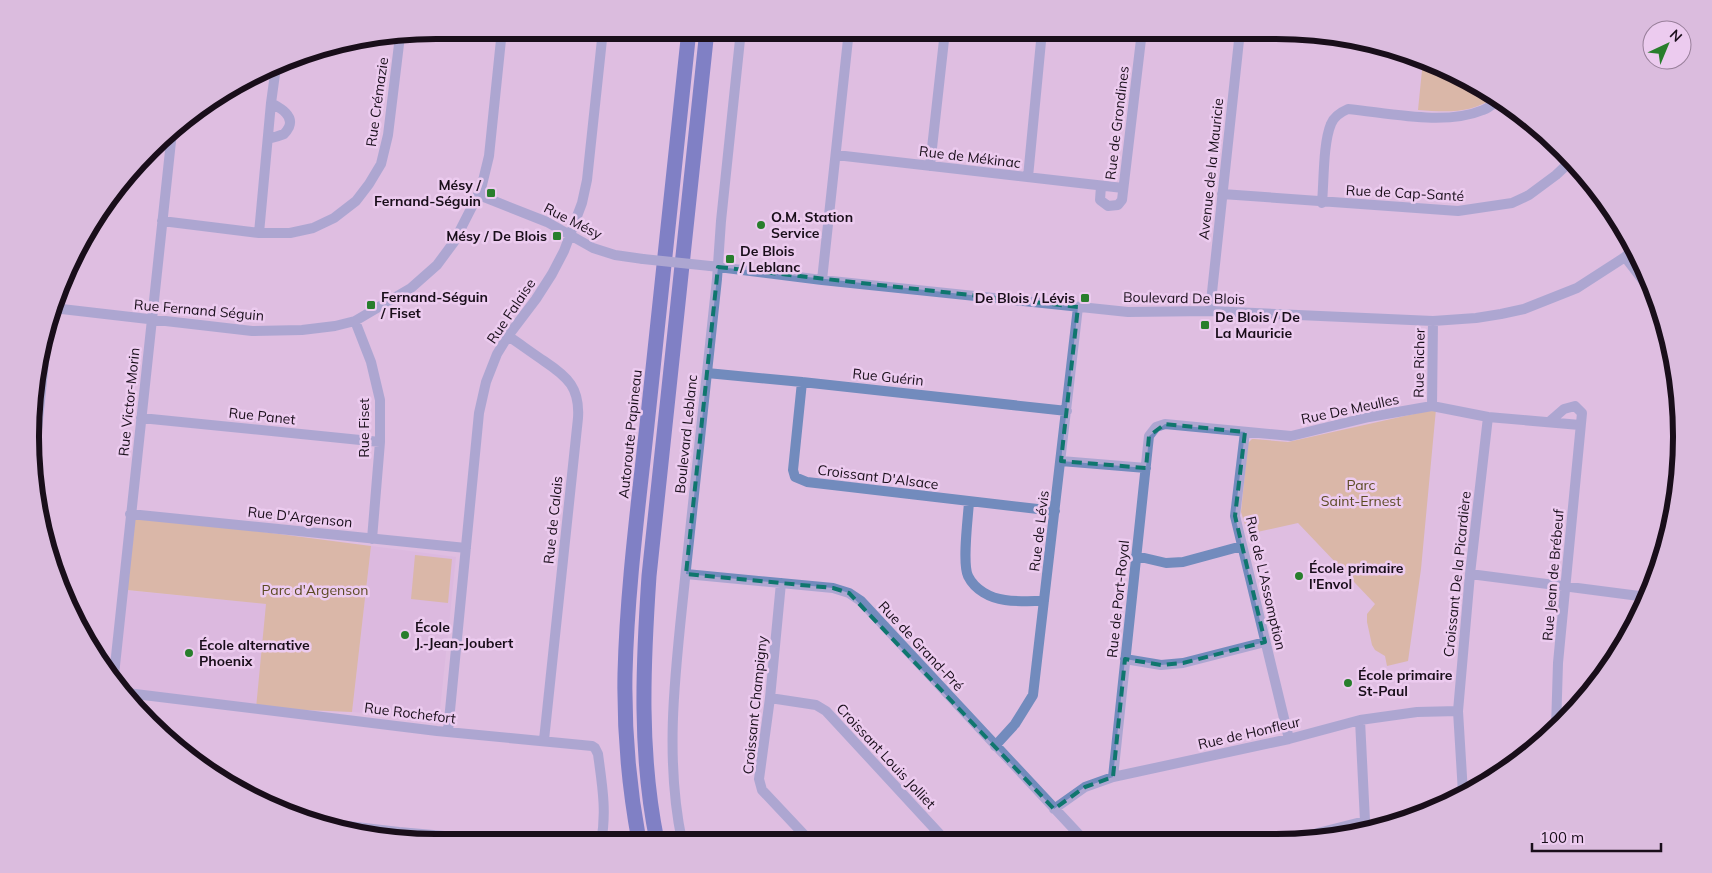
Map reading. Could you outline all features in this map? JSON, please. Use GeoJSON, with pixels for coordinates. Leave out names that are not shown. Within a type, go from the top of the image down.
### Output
{"type":"FeatureCollection","features":[{"type":"Feature","properties":{"kind":"highway","name":"Autoroute Papineau"},"geometry":{"type":"LineString","coordinates":[[638,834],[627,748],[626,646],[687,39]]}},
{"type":"Feature","properties":{"kind":"highway"},"geometry":{"type":"LineString","coordinates":[[656,834],[648,784],[644,731],[644,637],[706,39]]}},
{"type":"Feature","properties":{"kind":"street","name":"Rue Fernand Séguin"},"geometry":{"type":"LineString","coordinates":[[60,309],[252,330],[302,330],[335,326],[355,320],[411,288],[437,265],[454,242],[479,195],[489,150],[501,39]]}},
{"type":"Feature","properties":{"kind":"street","name":"Rue Falaise"},"geometry":{"type":"LineString","coordinates":[[448,731],[481,403],[492,364],[508,336],[546,283],[564,251],[584,196],[603,39]]}},
{"type":"Feature","properties":{"kind":"street","name":"Boulevard Leblanc"},"geometry":{"type":"LineString","coordinates":[[681,834],[674,789],[672,740],[675,672],[706,373],[714,266],[721,221],[740,39]]}},
{"type":"Feature","properties":{"kind":"street"},"geometry":{"type":"LineString","coordinates":[[822,280],[848,39]]}},
{"type":"Feature","properties":{"kind":"street"},"geometry":{"type":"LineString","coordinates":[[930,166],[944,39]]}},
{"type":"Feature","properties":{"kind":"street"},"geometry":{"type":"LineString","coordinates":[[1028,177],[1041,39]]}},
{"type":"Feature","properties":{"kind":"street","name":"Rue de Grondines"},"geometry":{"type":"LineString","coordinates":[[1123,188],[1141,39]]}},
{"type":"Feature","properties":{"kind":"street","name":"Avenue de la Mauricie"},"geometry":{"type":"LineString","coordinates":[[1210,311],[1239,39]]}},
{"type":"Feature","properties":{"kind":"street","name":"Rue Crémazie"},"geometry":{"type":"LineString","coordinates":[[162,221],[259,233],[290,232],[313,228],[334,218],[356,201],[381,164],[388,135],[399,41]]}},
{"type":"Feature","properties":{"kind":"street"},"geometry":{"type":"LineString","coordinates":[[259,233],[275,73]]}},
{"type":"Feature","properties":{"kind":"street"},"geometry":{"type":"LineString","coordinates":[[268,139],[284,134],[290,122],[284,110],[271,103]]}},
{"type":"Feature","properties":{"kind":"street"},"geometry":{"type":"LineString","coordinates":[[1322,202],[1327,142],[1331,123],[1340,112],[1348,109],[1427,117],[1464,116],[1485,110],[1493,104]]}},
{"type":"Feature","properties":{"kind":"street","name":"Rue Victor-Morin"},"geometry":{"type":"LineString","coordinates":[[115,670],[171,140]]}},
{"type":"Feature","properties":{"kind":"street","name":"Rue de Mékinac"},"geometry":{"type":"LineString","coordinates":[[836,155],[1123,188]]}},
{"type":"Feature","properties":{"kind":"street","name":"Rue de Cap-Santé"},"geometry":{"type":"LineString","coordinates":[[1222,194],[1458,212],[1512,203],[1529,195],[1567,165]]}},
{"type":"Feature","properties":{"kind":"street"},"geometry":{"type":"LineString","coordinates":[[1101,186],[1100,200],[1108,206],[1118,205],[1122,200],[1123,188]]}},
{"type":"Feature","properties":{"kind":"street","name":"Rue Mésy"},"geometry":{"type":"LineString","coordinates":[[479,195],[547,222],[593,248],[608,253],[643,259],[714,266]]}},
{"type":"Feature","properties":{"kind":"street","name":"Boulevard De Blois"},"geometry":{"type":"LineString","coordinates":[[714,266],[822,280],[1128,312],[1210,311],[1433,321],[1476,318],[1524,308],[1577,288],[1628,254]]}},
{"type":"Feature","properties":{"kind":"street"},"geometry":{"type":"LineString","coordinates":[[1625,257],[1638,275]]}},
{"type":"Feature","properties":{"kind":"street","name":"Rue de Lévis"},"geometry":{"type":"LineString","coordinates":[[995,746],[1015,724],[1033,695],[1078,307]]}},
{"type":"Feature","properties":{"kind":"street","name":"Rue Fiset"},"geometry":{"type":"LineString","coordinates":[[355,320],[371,362],[380,400],[380,442],[372,539]]}},
{"type":"Feature","properties":{"kind":"street","name":"Rue Richer"},"geometry":{"type":"LineString","coordinates":[[1432,406],[1433,321]]}},
{"type":"Feature","properties":{"kind":"street","name":"Rue de Calais"},"geometry":{"type":"LineString","coordinates":[[508,336],[566,376],[573,386],[578,404],[544,740]]}},
{"type":"Feature","properties":{"kind":"street","name":"Rue Guérin"},"geometry":{"type":"LineString","coordinates":[[706,373],[1067,411]]}},
{"type":"Feature","properties":{"kind":"street","name":"Croissant D'Alsace"},"geometry":{"type":"LineString","coordinates":[[802,382],[793,470],[795,477],[807,482],[1055,511]]}},
{"type":"Feature","properties":{"kind":"street","name":"Rue De Meulles"},"geometry":{"type":"LineString","coordinates":[[1156,427],[1165,424],[1291,436],[1369,417],[1432,406],[1488,417],[1580,425]]}},
{"type":"Feature","properties":{"kind":"street"},"geometry":{"type":"LineString","coordinates":[[1549,422],[1564,409],[1576,406],[1582,413],[1580,425]]}},
{"type":"Feature","properties":{"kind":"street","name":"Croissant De la Picardière"},"geometry":{"type":"LineString","coordinates":[[1463,787],[1458,711],[1470,574],[1488,417]]}},
{"type":"Feature","properties":{"kind":"street","name":"Rue Panet"},"geometry":{"type":"LineString","coordinates":[[141,418],[380,442]]}},
{"type":"Feature","properties":{"kind":"street","name":"Rue Jean de Brébeuf"},"geometry":{"type":"LineString","coordinates":[[1556,719],[1558,663],[1567,588],[1580,425]]}},
{"type":"Feature","properties":{"kind":"street","name":"Rue de Port-Royal"},"geometry":{"type":"LineString","coordinates":[[1113,777],[1149,436],[1156,427]]}},
{"type":"Feature","properties":{"kind":"street","name":"Rue de L'Assomption"},"geometry":{"type":"LineString","coordinates":[[1245,432],[1236,516],[1289,739]]}},
{"type":"Feature","properties":{"kind":"street"},"geometry":{"type":"LineString","coordinates":[[1061,461],[1146,468]]}},
{"type":"Feature","properties":{"kind":"street"},"geometry":{"type":"LineString","coordinates":[[969,502],[965,564],[967,575],[975,586],[988,596],[1005,600],[1044,601]]}},
{"type":"Feature","properties":{"kind":"street","name":"Rue D'Argenson"},"geometry":{"type":"LineString","coordinates":[[130,514],[466,548]]}},
{"type":"Feature","properties":{"kind":"street"},"geometry":{"type":"LineString","coordinates":[[1136,556],[1166,563],[1183,562],[1242,546]]}},
{"type":"Feature","properties":{"kind":"street","name":"Rue de Grand-Pré"},"geometry":{"type":"LineString","coordinates":[[686,574],[833,588],[849,593],[861,601],[1078,834]]}},
{"type":"Feature","properties":{"kind":"street"},"geometry":{"type":"LineString","coordinates":[[1470,574],[1640,596]]}},
{"type":"Feature","properties":{"kind":"street","name":"Croissant Champigny"},"geometry":{"type":"LineString","coordinates":[[781,583],[770,698],[759,780],[762,790],[803,834]]}},
{"type":"Feature","properties":{"kind":"street"},"geometry":{"type":"LineString","coordinates":[[1125,659],[1161,665],[1183,663],[1265,642]]}},
{"type":"Feature","properties":{"kind":"street","name":"Rue Rochefort"},"geometry":{"type":"LineString","coordinates":[[133,694],[592,746],[597,750],[605,812],[602,834]]}},
{"type":"Feature","properties":{"kind":"street","name":"Croissant Louis Jolliet"},"geometry":{"type":"LineString","coordinates":[[770,698],[816,705],[826,711],[940,834]]}},
{"type":"Feature","properties":{"kind":"street","name":"Rue de Honfleur"},"geometry":{"type":"LineString","coordinates":[[1054,809],[1085,787],[1113,777],[1289,739],[1360,720],[1417,712],[1458,711]]}},
{"type":"Feature","properties":{"kind":"street"},"geometry":{"type":"LineString","coordinates":[[1360,720],[1366,824]]}},
{"type":"Feature","properties":{"kind":"highlighted area"},"geometry":{"type":"Polygon","coordinates":[[[718,267],[1078,307],[1061,461],[1146,468],[1149,436],[1165,424],[1245,432],[1235,516],[1265,642],[1183,663],[1161,665],[1125,659],[1113,777],[1085,787],[1054,809],[849,593],[833,588],[686,574],[718,267]]]}},
{"type":"Feature","properties":{"kind":"shaded area","name":"École J.-Jean-Joubert"},"geometry":{"type":"Polygon","coordinates":[[[371,546],[456,557],[439,719],[352,712],[371,546]]]}},
{"type":"Feature","properties":{"kind":"shaded area","name":"École alternative Phoenix"},"geometry":{"type":"Polygon","coordinates":[[[123,590],[267,604],[256,708],[133,694],[115,670],[123,590]]]}},
{"type":"Feature","properties":{"kind":"green space"},"geometry":{"type":"Polygon","coordinates":[[[1422,67],[1451,80],[1489,101],[1458,111],[1418,110],[1422,67]]]}},
{"type":"Feature","properties":{"kind":"green space","name":"Parc Saint-Ernest"},"geometry":{"type":"Polygon","coordinates":[[[1436,409],[1421,569],[1408,661],[1387,666],[1385,656],[1375,650],[1372,645],[1367,622],[1367,614],[1375,604],[1298,523],[1248,534],[1241,512],[1248,443],[1252,439],[1288,442],[1436,409]]]}},
{"type":"Feature","properties":{"kind":"green space","name":"Parc d'Argenson"},"geometry":{"type":"Polygon","coordinates":[[[132,515],[371,546],[352,712],[256,708],[266,604],[127,590],[132,515]]]}},
{"type":"Feature","properties":{"kind":"green space"},"geometry":{"type":"Polygon","coordinates":[[[415,555],[452,559],[448,603],[411,599],[415,555]]]}},
{"type":"Feature","properties":{"kind":"place","name":"Mésy / Fernand-Séguin"},"geometry":{"type":"Point","coordinates":[491,193]}},
{"type":"Feature","properties":{"kind":"place","name":"O.M. Station Service"},"geometry":{"type":"Point","coordinates":[761,225]}},
{"type":"Feature","properties":{"kind":"place","name":"Mésy / De Blois"},"geometry":{"type":"Point","coordinates":[557,236]}},
{"type":"Feature","properties":{"kind":"place","name":"De Blois / Leblanc"},"geometry":{"type":"Point","coordinates":[730,259]}},
{"type":"Feature","properties":{"kind":"place","name":"De Blois / Lévis"},"geometry":{"type":"Point","coordinates":[1085,298]}},
{"type":"Feature","properties":{"kind":"place","name":"Fernand-Séguin / Fiset"},"geometry":{"type":"Point","coordinates":[371,305]}},
{"type":"Feature","properties":{"kind":"place","name":"De Blois / De La Mauricie"},"geometry":{"type":"Point","coordinates":[1205,325]}},
{"type":"Feature","properties":{"kind":"place","name":"École primaire l'Envol"},"geometry":{"type":"Point","coordinates":[1299,576]}},
{"type":"Feature","properties":{"kind":"place","name":"École J.-Jean-Joubert"},"geometry":{"type":"Point","coordinates":[405,635]}},
{"type":"Feature","properties":{"kind":"place","name":"École alternative Phoenix"},"geometry":{"type":"Point","coordinates":[189,653]}},
{"type":"Feature","properties":{"kind":"place","name":"École primaire St-Paul"},"geometry":{"type":"Point","coordinates":[1348,683]}}]}
